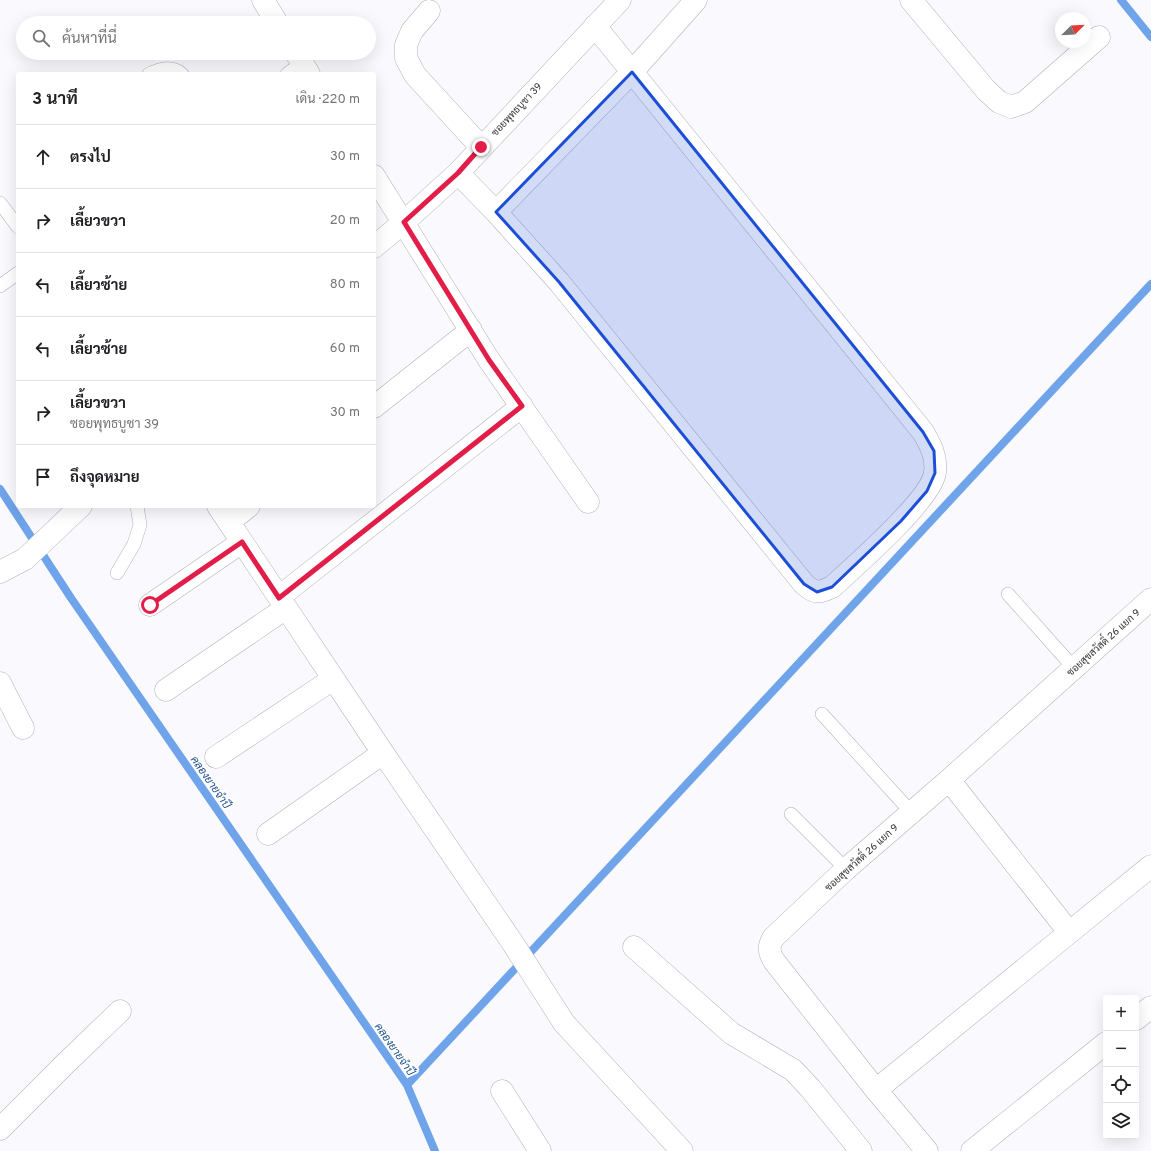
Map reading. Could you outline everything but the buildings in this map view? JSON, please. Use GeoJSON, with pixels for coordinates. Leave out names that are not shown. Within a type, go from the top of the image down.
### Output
{"type":"FeatureCollection","features":[{"type":"Feature","properties":{"kind":"street"},"geometry":{"type":"LineString","coordinates":[[262,0],[272,16]]}},
{"type":"Feature","properties":{"kind":"street","name":"ซอยพุทธบูชา 39"},"geometry":{"type":"LineString","coordinates":[[376,246],[458,173],[620,0]]}},
{"type":"Feature","properties":{"kind":"street"},"geometry":{"type":"LineString","coordinates":[[496,212],[632,72],[696,0]]}},
{"type":"Feature","properties":{"kind":"street"},"geometry":{"type":"LineString","coordinates":[[911,0],[986,90],[999,102],[1011,107],[1025,102],[1099,37]]}},
{"type":"Feature","properties":{"kind":"street"},"geometry":{"type":"LineString","coordinates":[[429,11],[412,31],[406,44],[406,58],[415,75],[481,147]]}},
{"type":"Feature","properties":{"kind":"street"},"geometry":{"type":"LineString","coordinates":[[458,173],[496,212],[559,282],[804,584],[811,590],[822,592],[832,587],[901,521],[926,491],[935,472],[934,451],[923,432],[595,26]]}},
{"type":"Feature","properties":{"kind":"street"},"geometry":{"type":"LineString","coordinates":[[376,179],[489,360],[588,502]]}},
{"type":"Feature","properties":{"kind":"street"},"geometry":{"type":"LineString","coordinates":[[376,405],[471,330]]}},
{"type":"Feature","properties":{"kind":"street"},"geometry":{"type":"LineString","coordinates":[[166,690],[283,603],[522,406]]}},
{"type":"Feature","properties":{"kind":"street"},"geometry":{"type":"LineString","coordinates":[[0,572],[25,559],[79,508]]}},
{"type":"Feature","properties":{"kind":"street"},"geometry":{"type":"LineString","coordinates":[[242,508],[223,514],[512,942],[564,1024],[682,1151]]}},
{"type":"Feature","properties":{"kind":"street"},"geometry":{"type":"LineString","coordinates":[[150,605],[242,542]]}},
{"type":"Feature","properties":{"kind":"street","name":"ซอยสุขสวัสดิ์ 26 แยก 9"},"geometry":{"type":"LineString","coordinates":[[927,1151],[876,1090],[774,961],[769,952],[769,944],[773,938],[846,869],[949,780],[1151,598]]}},
{"type":"Feature","properties":{"kind":"street"},"geometry":{"type":"LineString","coordinates":[[216,757],[333,679]]}},
{"type":"Feature","properties":{"kind":"street"},"geometry":{"type":"LineString","coordinates":[[0,683],[23,728]]}},
{"type":"Feature","properties":{"kind":"street"},"geometry":{"type":"LineString","coordinates":[[268,834],[383,753]]}},
{"type":"Feature","properties":{"kind":"street"},"geometry":{"type":"LineString","coordinates":[[949,780],[1069,932]]}},
{"type":"Feature","properties":{"kind":"street"},"geometry":{"type":"LineString","coordinates":[[876,1090],[1151,866]]}},
{"type":"Feature","properties":{"kind":"street"},"geometry":{"type":"LineString","coordinates":[[634,947],[730,1033],[793,1070],[810,1088],[861,1151]]}},
{"type":"Feature","properties":{"kind":"street"},"geometry":{"type":"LineString","coordinates":[[1139,1017],[1151,1007]]}},
{"type":"Feature","properties":{"kind":"street"},"geometry":{"type":"LineString","coordinates":[[0,1129],[120,1011]]}},
{"type":"Feature","properties":{"kind":"street"},"geometry":{"type":"LineString","coordinates":[[972,1151],[1103,1045]]}},
{"type":"Feature","properties":{"kind":"street"},"geometry":{"type":"LineString","coordinates":[[502,1091],[540,1151]]}},
{"type":"Feature","properties":{"kind":"lane"},"geometry":{"type":"LineString","coordinates":[[154,72],[163,68],[178,70],[180,72]]}},
{"type":"Feature","properties":{"kind":"lane"},"geometry":{"type":"LineString","coordinates":[[0,203],[16,224]]}},
{"type":"Feature","properties":{"kind":"lane"},"geometry":{"type":"LineString","coordinates":[[0,286],[16,274]]}},
{"type":"Feature","properties":{"kind":"lane"},"geometry":{"type":"LineString","coordinates":[[117,573],[134,544],[140,525],[136,508]]}},
{"type":"Feature","properties":{"kind":"lane"},"geometry":{"type":"LineString","coordinates":[[1008,594],[1074,668]]}},
{"type":"Feature","properties":{"kind":"lane"},"geometry":{"type":"LineString","coordinates":[[822,714],[911,812]]}},
{"type":"Feature","properties":{"kind":"lane"},"geometry":{"type":"LineString","coordinates":[[791,814],[846,869]]}},
{"type":"Feature","properties":{"kind":"highlighted area"},"geometry":{"type":"Polygon","coordinates":[[[632,72],[923,432],[934,451],[935,473],[927,491],[901,521],[832,587],[817,592],[804,584],[559,282],[496,212],[632,72]]]}},
{"type":"Feature","properties":{"kind":"waterway"},"geometry":{"type":"LineString","coordinates":[[1121,0],[1151,37]]}},
{"type":"Feature","properties":{"kind":"waterway"},"geometry":{"type":"LineString","coordinates":[[407,1085],[1151,284]]}},
{"type":"Feature","properties":{"kind":"waterway","name":"คลองยายจำปี"},"geometry":{"type":"LineString","coordinates":[[0,489],[71,598],[407,1085],[435,1151]]}},
{"type":"Feature","properties":{"kind":"route"},"geometry":{"type":"LineString","coordinates":[[150,605],[242,542],[279,598],[522,406],[489,360],[404,222],[458,173],[481,147]]}}]}
